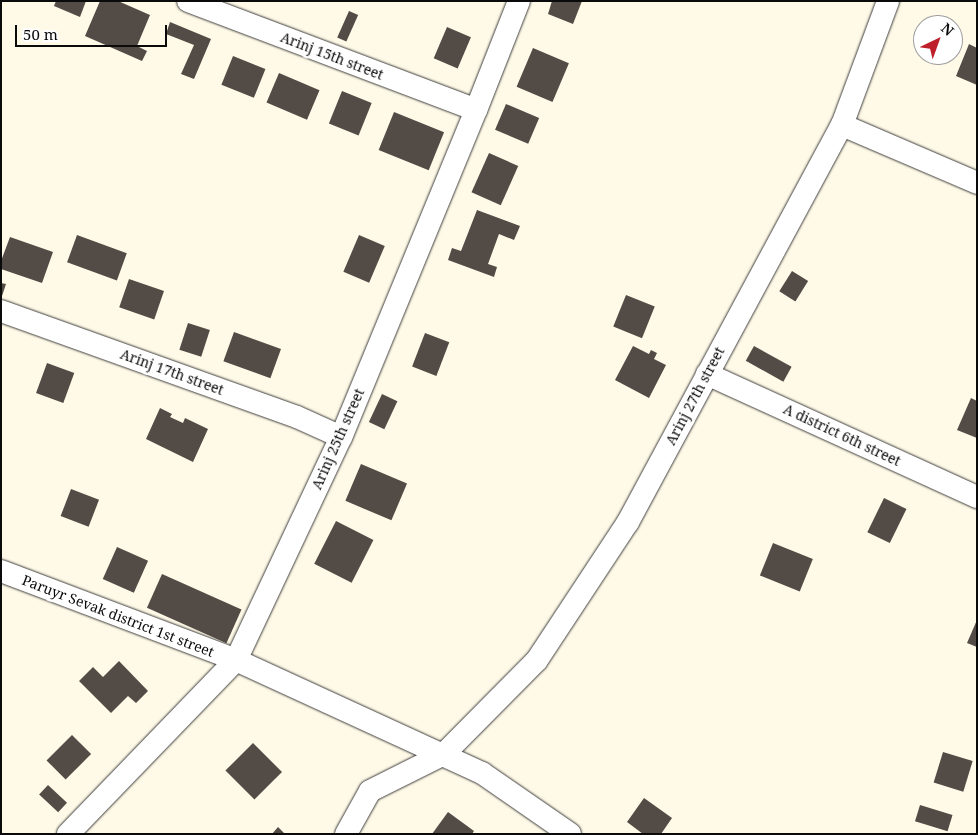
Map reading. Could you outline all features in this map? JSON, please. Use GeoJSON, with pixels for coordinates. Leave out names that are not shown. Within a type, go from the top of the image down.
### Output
{"type":"FeatureCollection","features":[{"type":"Feature","properties":{"kind":"street","name":"Arinj 15th street"},"geometry":{"type":"LineString","coordinates":[[188,1],[220,7],[476,110]]}},
{"type":"Feature","properties":{"kind":"street","name":"Arinj 25th street"},"geometry":{"type":"LineString","coordinates":[[68,834],[236,660],[341,437],[519,1]]}},
{"type":"Feature","properties":{"kind":"street","name":"Arinj 27th street"},"geometry":{"type":"LineString","coordinates":[[346,834],[370,791],[444,754],[537,660],[628,522],[842,125],[888,1]]}},
{"type":"Feature","properties":{"kind":"street"},"geometry":{"type":"LineString","coordinates":[[842,125],[977,183]]}},
{"type":"Feature","properties":{"kind":"street","name":"Arinj 17th street"},"geometry":{"type":"LineString","coordinates":[[1,312],[297,416],[341,437]]}},
{"type":"Feature","properties":{"kind":"street","name":"A district 6th street"},"geometry":{"type":"LineString","coordinates":[[707,374],[977,497]]}},
{"type":"Feature","properties":{"kind":"street","name":"Paruyr Sevak district 1st street"},"geometry":{"type":"LineString","coordinates":[[1,571],[236,660]]}},
{"type":"Feature","properties":{"kind":"street"},"geometry":{"type":"LineString","coordinates":[[236,660],[482,773],[570,834]]}},
{"type":"Feature","properties":{"kind":"building"},"geometry":{"type":"Polygon","coordinates":[[[56,1],[86,1],[80,17],[54,6],[56,1]]]}},
{"type":"Feature","properties":{"kind":"building"},"geometry":{"type":"Polygon","coordinates":[[[100,1],[118,1],[150,15],[137,46],[147,51],[142,61],[85,36],[100,1]]]}},
{"type":"Feature","properties":{"kind":"building"},"geometry":{"type":"Polygon","coordinates":[[[552,1],[582,1],[573,24],[548,14],[552,1]]]}},
{"type":"Feature","properties":{"kind":"building"},"geometry":{"type":"Polygon","coordinates":[[[349,11],[358,15],[346,42],[337,37],[349,11]]]}},
{"type":"Feature","properties":{"kind":"building"},"geometry":{"type":"Polygon","coordinates":[[[170,22],[211,39],[194,79],[181,74],[194,45],[166,34],[170,22]]]}},
{"type":"Feature","properties":{"kind":"building"},"geometry":{"type":"Polygon","coordinates":[[[447,27],[471,37],[458,68],[434,58],[447,27]]]}},
{"type":"Feature","properties":{"kind":"building"},"geometry":{"type":"Polygon","coordinates":[[[969,44],[977,48],[977,85],[956,76],[960,65],[963,65],[963,59],[969,44]]]}},
{"type":"Feature","properties":{"kind":"building"},"geometry":{"type":"Polygon","coordinates":[[[533,48],[569,63],[552,102],[517,87],[533,48]]]}},
{"type":"Feature","properties":{"kind":"building"},"geometry":{"type":"Polygon","coordinates":[[[233,56],[265,69],[254,98],[221,85],[233,56]]]}},
{"type":"Feature","properties":{"kind":"building"},"geometry":{"type":"Polygon","coordinates":[[[279,73],[320,90],[307,120],[266,102],[279,73]]]}},
{"type":"Feature","properties":{"kind":"building"},"geometry":{"type":"Polygon","coordinates":[[[342,91],[372,103],[359,135],[329,123],[342,91]]]}},
{"type":"Feature","properties":{"kind":"building"},"geometry":{"type":"Polygon","coordinates":[[[506,104],[539,118],[528,144],[495,130],[506,104]]]}},
{"type":"Feature","properties":{"kind":"building"},"geometry":{"type":"Polygon","coordinates":[[[394,112],[444,132],[429,170],[379,150],[394,112]]]}},
{"type":"Feature","properties":{"kind":"building"},"geometry":{"type":"Polygon","coordinates":[[[489,153],[518,166],[501,205],[472,192],[489,153]]]}},
{"type":"Feature","properties":{"kind":"building"},"geometry":{"type":"Polygon","coordinates":[[[477,210],[520,226],[514,240],[499,234],[488,264],[497,267],[494,277],[448,260],[452,248],[461,251],[477,210]]]}},
{"type":"Feature","properties":{"kind":"building"},"geometry":{"type":"Polygon","coordinates":[[[77,235],[127,253],[117,280],[67,262],[77,235]]]}},
{"type":"Feature","properties":{"kind":"building"},"geometry":{"type":"Polygon","coordinates":[[[359,235],[385,246],[369,283],[343,272],[359,235]]]}},
{"type":"Feature","properties":{"kind":"building"},"geometry":{"type":"Polygon","coordinates":[[[10,237],[53,252],[42,283],[1,269],[1,261],[10,237]]]}},
{"type":"Feature","properties":{"kind":"building"},"geometry":{"type":"Polygon","coordinates":[[[792,271],[808,281],[795,301],[779,291],[792,271]]]}},
{"type":"Feature","properties":{"kind":"building"},"geometry":{"type":"Polygon","coordinates":[[[129,279],[164,291],[154,319],[119,307],[129,279]]]}},
{"type":"Feature","properties":{"kind":"building"},"geometry":{"type":"Polygon","coordinates":[[[1,283],[6,284],[2,296],[1,296],[1,283]]]}},
{"type":"Feature","properties":{"kind":"building"},"geometry":{"type":"Polygon","coordinates":[[[626,295],[655,307],[642,338],[613,327],[626,295]]]}},
{"type":"Feature","properties":{"kind":"building"},"geometry":{"type":"Polygon","coordinates":[[[188,323],[210,330],[201,357],[179,350],[188,323]]]}},
{"type":"Feature","properties":{"kind":"building"},"geometry":{"type":"Polygon","coordinates":[[[234,332],[281,349],[270,378],[223,361],[234,332]]]}},
{"type":"Feature","properties":{"kind":"building"},"geometry":{"type":"Polygon","coordinates":[[[425,333],[449,342],[436,376],[412,367],[425,333]]]}},
{"type":"Feature","properties":{"kind":"building"},"geometry":{"type":"Polygon","coordinates":[[[633,346],[649,354],[651,350],[657,353],[654,359],[666,365],[649,398],[615,380],[633,346]]]}},
{"type":"Feature","properties":{"kind":"building"},"geometry":{"type":"Polygon","coordinates":[[[754,346],[792,367],[783,382],[746,361],[754,346]]]}},
{"type":"Feature","properties":{"kind":"building"},"geometry":{"type":"Polygon","coordinates":[[[47,363],[74,373],[63,403],[36,393],[47,363]]]}},
{"type":"Feature","properties":{"kind":"building"},"geometry":{"type":"Polygon","coordinates":[[[382,394],[397,401],[384,429],[369,422],[382,394]]]}},
{"type":"Feature","properties":{"kind":"building"},"geometry":{"type":"Polygon","coordinates":[[[971,398],[977,401],[977,438],[957,430],[971,398]]]}},
{"type":"Feature","properties":{"kind":"building"},"geometry":{"type":"Polygon","coordinates":[[[160,408],[172,414],[170,417],[183,423],[185,418],[208,429],[193,462],[146,439],[160,408]]]}},
{"type":"Feature","properties":{"kind":"building"},"geometry":{"type":"Polygon","coordinates":[[[361,464],[407,484],[391,520],[345,501],[361,464]]]}},
{"type":"Feature","properties":{"kind":"building"},"geometry":{"type":"Polygon","coordinates":[[[71,489],[99,500],[89,527],[61,516],[71,489]]]}},
{"type":"Feature","properties":{"kind":"building"},"geometry":{"type":"Polygon","coordinates":[[[884,498],[906,509],[890,543],[867,532],[884,498]]]}},
{"type":"Feature","properties":{"kind":"building"},"geometry":{"type":"Polygon","coordinates":[[[336,521],[373,540],[352,583],[314,564],[336,521]]]}},
{"type":"Feature","properties":{"kind":"building"},"geometry":{"type":"Polygon","coordinates":[[[773,543],[813,559],[800,592],[760,575],[773,543]]]}},
{"type":"Feature","properties":{"kind":"building"},"geometry":{"type":"Polygon","coordinates":[[[117,547],[148,561],[134,593],[103,579],[117,547]]]}},
{"type":"Feature","properties":{"kind":"building"},"geometry":{"type":"Polygon","coordinates":[[[162,574],[241,609],[226,643],[147,608],[162,574]]]}},
{"type":"Feature","properties":{"kind":"building"},"geometry":{"type":"Polygon","coordinates":[[[977,620],[977,647],[967,643],[977,620]]]}},
{"type":"Feature","properties":{"kind":"building"},"geometry":{"type":"Polygon","coordinates":[[[119,661],[148,691],[136,703],[128,696],[111,713],[79,681],[93,667],[103,677],[119,661]]]}},
{"type":"Feature","properties":{"kind":"building"},"geometry":{"type":"Polygon","coordinates":[[[72,735],[91,754],[66,780],[47,760],[72,735]]]}},
{"type":"Feature","properties":{"kind":"building"},"geometry":{"type":"Polygon","coordinates":[[[253,743],[282,772],[254,800],[225,771],[253,743]]]}},
{"type":"Feature","properties":{"kind":"building"},"geometry":{"type":"Polygon","coordinates":[[[943,752],[973,761],[963,792],[934,783],[943,752]]]}},
{"type":"Feature","properties":{"kind":"building"},"geometry":{"type":"Polygon","coordinates":[[[48,785],[67,803],[58,812],[39,795],[48,785]]]}},
{"type":"Feature","properties":{"kind":"building"},"geometry":{"type":"Polygon","coordinates":[[[644,798],[672,818],[661,834],[643,834],[627,822],[644,798]]]}},
{"type":"Feature","properties":{"kind":"building"},"geometry":{"type":"Polygon","coordinates":[[[920,805],[953,815],[948,831],[915,821],[920,805]]]}},
{"type":"Feature","properties":{"kind":"building"},"geometry":{"type":"Polygon","coordinates":[[[448,812],[474,831],[472,834],[432,834],[448,812]]]}},
{"type":"Feature","properties":{"kind":"building"},"geometry":{"type":"Polygon","coordinates":[[[278,827],[285,834],[272,834],[278,827]]]}}]}
